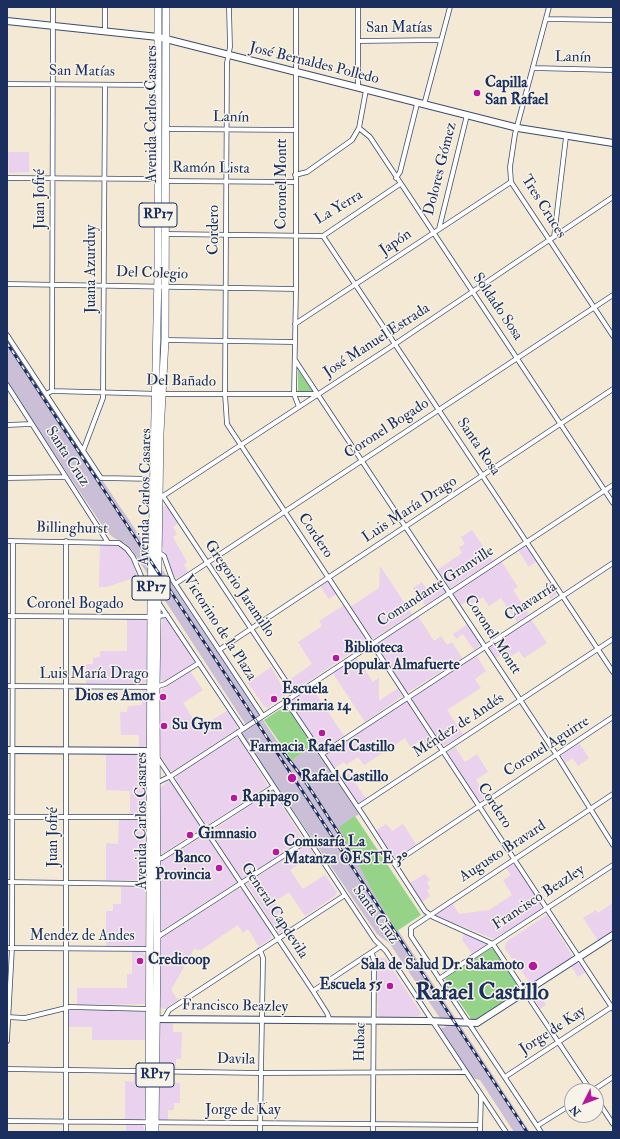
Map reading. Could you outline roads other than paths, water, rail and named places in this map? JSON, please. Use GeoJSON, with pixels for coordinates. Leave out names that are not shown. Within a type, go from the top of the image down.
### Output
{"type":"FeatureCollection","features":[{"type":"Feature","properties":{"kind":"main road","name":"Avenida Carlos Casares"},"geometry":{"type":"LineString","coordinates":[[158,7],[158,84],[166,234],[165,340],[159,394]]}},
{"type":"Feature","properties":{"kind":"main road","name":"Avenida Carlos Casares"},"geometry":{"type":"LineString","coordinates":[[154,600],[158,552],[158,497],[156,479],[159,394],[158,286],[162,179],[166,129],[166,7]]}},
{"type":"Feature","properties":{"kind":"main road","name":"Avenida Carlos Casares"},"geometry":{"type":"LineString","coordinates":[[152,1071],[156,1019],[157,938],[149,817],[156,756],[154,600],[158,497]]}},
{"type":"Feature","properties":{"kind":"main road","name":"Avenida Carlos Casares"},"geometry":{"type":"LineString","coordinates":[[149,1132],[152,1123],[152,1071],[149,1009],[149,884],[153,860],[153,783],[150,751],[154,687]]}},
{"type":"Feature","properties":{"kind":"main road","name":"Avenida Carlos Casares"},"geometry":{"type":"LineString","coordinates":[[152,1123],[155,1132]]}},
{"type":"Feature","properties":{"kind":"street","name":"Juan Jofré"},"geometry":{"type":"LineString","coordinates":[[52,391],[53,7]]}},
{"type":"Feature","properties":{"kind":"street"},"geometry":{"type":"LineString","coordinates":[[105,7],[105,32]]}},
{"type":"Feature","properties":{"kind":"street","name":"Cordero"},"geometry":{"type":"LineString","coordinates":[[229,7],[226,421],[612,1007]]}},
{"type":"Feature","properties":{"kind":"street","name":"Coronel Montt"},"geometry":{"type":"LineString","coordinates":[[296,7],[296,289],[294,394],[299,407]]}},
{"type":"Feature","properties":{"kind":"street"},"geometry":{"type":"LineString","coordinates":[[358,7],[358,88]]}},
{"type":"Feature","properties":{"kind":"street"},"geometry":{"type":"LineString","coordinates":[[396,178],[400,172],[450,7]]}},
{"type":"Feature","properties":{"kind":"street","name":"Tres Cruces"},"geometry":{"type":"LineString","coordinates":[[549,7],[518,128],[510,167],[511,182],[613,336]]}},
{"type":"Feature","properties":{"kind":"street"},"geometry":{"type":"LineString","coordinates":[[546,19],[613,20]]}},
{"type":"Feature","properties":{"kind":"street","name":"José Bernaldes Polledo"},"geometry":{"type":"LineString","coordinates":[[7,21],[158,37],[518,128],[613,144]]}},
{"type":"Feature","properties":{"kind":"street","name":"San Matías"},"geometry":{"type":"LineString","coordinates":[[358,41],[441,40]]}},
{"type":"Feature","properties":{"kind":"street","name":"Lanín"},"geometry":{"type":"LineString","coordinates":[[533,68],[613,70]]}},
{"type":"Feature","properties":{"kind":"street","name":"San Matías"},"geometry":{"type":"LineString","coordinates":[[7,84],[158,84]]}},
{"type":"Feature","properties":{"kind":"street","name":"Juana Azurduy"},"geometry":{"type":"LineString","coordinates":[[82,451],[102,402],[103,393],[105,85]]}},
{"type":"Feature","properties":{"kind":"street"},"geometry":{"type":"LineString","coordinates":[[295,175],[307,172],[352,140],[359,128],[366,90]]}},
{"type":"Feature","properties":{"kind":"street","name":"Dolores Gómez"},"geometry":{"type":"LineString","coordinates":[[439,229],[467,115]]}},
{"type":"Feature","properties":{"kind":"street","name":"Soldado Sosa"},"geometry":{"type":"LineString","coordinates":[[359,128],[370,137],[432,233],[613,503]]}},
{"type":"Feature","properties":{"kind":"street","name":"Lanín"},"geometry":{"type":"LineString","coordinates":[[166,129],[296,130]]}},
{"type":"Feature","properties":{"kind":"street"},"geometry":{"type":"LineString","coordinates":[[554,237],[566,137]]}},
{"type":"Feature","properties":{"kind":"street","name":"Ramón Lista"},"geometry":{"type":"LineString","coordinates":[[7,178],[104,178],[227,182],[295,182]]}},
{"type":"Feature","properties":{"kind":"street","name":"Japón"},"geometry":{"type":"LineString","coordinates":[[295,324],[511,182]]}},
{"type":"Feature","properties":{"kind":"street","name":"La Yerra"},"geometry":{"type":"LineString","coordinates":[[166,234],[228,236],[323,236],[400,184]]}},
{"type":"Feature","properties":{"kind":"street","name":"José Manuel Estrada"},"geometry":{"type":"LineString","coordinates":[[158,497],[241,445],[395,344],[613,197]]}},
{"type":"Feature","properties":{"kind":"street","name":"Santa Rosa"},"geometry":{"type":"LineString","coordinates":[[323,236],[528,542],[613,672]]}},
{"type":"Feature","properties":{"kind":"street","name":"Del Colegio"},"geometry":{"type":"LineString","coordinates":[[7,284],[296,289]]}},
{"type":"Feature","properties":{"kind":"street","name":"Coronel Bogado"},"geometry":{"type":"LineString","coordinates":[[175,584],[613,295]]}},
{"type":"Feature","properties":{"kind":"street"},"geometry":{"type":"LineString","coordinates":[[7,336],[101,478],[156,479]]}},
{"type":"Feature","properties":{"kind":"street"},"geometry":{"type":"LineString","coordinates":[[165,340],[294,342]]}},
{"type":"Feature","properties":{"kind":"street","name":"Coronel Montt"},"geometry":{"type":"LineString","coordinates":[[295,360],[556,754],[613,845]]}},
{"type":"Feature","properties":{"kind":"street","name":"Santa Cruz"},"geometry":{"type":"LineString","coordinates":[[7,385],[107,541]]}},
{"type":"Feature","properties":{"kind":"street","name":"Luis María Drago"},"geometry":{"type":"LineString","coordinates":[[219,650],[613,389]]}},
{"type":"Feature","properties":{"kind":"street","name":"Del Bañado"},"geometry":{"type":"LineString","coordinates":[[46,394],[52,391],[159,394],[318,394]]}},
{"type":"Feature","properties":{"kind":"street"},"geometry":{"type":"LineString","coordinates":[[7,425],[31,424]]}},
{"type":"Feature","properties":{"kind":"street"},"geometry":{"type":"LineString","coordinates":[[7,478],[65,477]]}},
{"type":"Feature","properties":{"kind":"street","name":"Comandante Granville"},"geometry":{"type":"LineString","coordinates":[[153,783],[171,776],[286,702],[613,485]]}},
{"type":"Feature","properties":{"kind":"street","name":"Gregorio Jaramillo"},"geometry":{"type":"LineString","coordinates":[[158,497],[207,564],[295,695]]}},
{"type":"Feature","properties":{"kind":"street","name":"Billinghurst"},"geometry":{"type":"LineString","coordinates":[[7,541],[107,541],[118,543],[130,552],[154,600]]}},
{"type":"Feature","properties":{"kind":"street"},"geometry":{"type":"LineString","coordinates":[[7,1041],[9,948],[9,750],[12,686],[13,541]]}},
{"type":"Feature","properties":{"kind":"street","name":"Juan Jofré"},"geometry":{"type":"LineString","coordinates":[[66,541],[66,1132]]}},
{"type":"Feature","properties":{"kind":"street","name":"Victorino de la Plaza"},"geometry":{"type":"LineString","coordinates":[[158,552],[164,556],[175,584],[263,716]]}},
{"type":"Feature","properties":{"kind":"street","name":"Chavarría"},"geometry":{"type":"LineString","coordinates":[[322,754],[613,562]]}},
{"type":"Feature","properties":{"kind":"street"},"geometry":{"type":"LineString","coordinates":[[154,600],[167,615],[243,729]]}},
{"type":"Feature","properties":{"kind":"street","name":"Coronel Bogado"},"geometry":{"type":"LineString","coordinates":[[7,616],[167,615]]}},
{"type":"Feature","properties":{"kind":"street","name":"Méndez de Andés"},"geometry":{"type":"LineString","coordinates":[[358,807],[613,639]]}},
{"type":"Feature","properties":{"kind":"street","name":"Luis María Drago"},"geometry":{"type":"LineString","coordinates":[[7,686],[154,687],[165,684],[199,663]]}},
{"type":"Feature","properties":{"kind":"street"},"geometry":{"type":"LineString","coordinates":[[286,702],[358,807],[429,915],[493,944],[587,1083]]}},
{"type":"Feature","properties":{"kind":"street","name":"Coronel Aguirre"},"geometry":{"type":"LineString","coordinates":[[394,863],[613,717]]}},
{"type":"Feature","properties":{"kind":"street","name":"Santa Cruz"},"geometry":{"type":"LineString","coordinates":[[238,732],[344,894],[386,951],[506,1132]]}},
{"type":"Feature","properties":{"kind":"street"},"geometry":{"type":"LineString","coordinates":[[9,750],[150,751]]}},
{"type":"Feature","properties":{"kind":"street","name":"General Capdevila"},"geometry":{"type":"LineString","coordinates":[[156,756],[171,776],[242,883],[313,991],[330,1020]]}},
{"type":"Feature","properties":{"kind":"street"},"geometry":{"type":"LineString","coordinates":[[153,860],[162,858],[274,787]]}},
{"type":"Feature","properties":{"kind":"street","name":"Augusto Bravard"},"geometry":{"type":"LineString","coordinates":[[440,979],[410,932],[413,926],[613,794]]}},
{"type":"Feature","properties":{"kind":"street"},"geometry":{"type":"LineString","coordinates":[[9,817],[149,817]]}},
{"type":"Feature","properties":{"kind":"street"},"geometry":{"type":"LineString","coordinates":[[157,938],[308,840]]}},
{"type":"Feature","properties":{"kind":"street","name":"Francisco Beazley"},"geometry":{"type":"LineString","coordinates":[[440,979],[613,865]]}},
{"type":"Feature","properties":{"kind":"street"},"geometry":{"type":"LineString","coordinates":[[9,882],[149,884]]}},
{"type":"Feature","properties":{"kind":"street"},"geometry":{"type":"LineString","coordinates":[[164,1019],[169,1010],[344,894]]}},
{"type":"Feature","properties":{"kind":"street"},"geometry":{"type":"LineString","coordinates":[[469,1024],[481,1022],[613,935]]}},
{"type":"Feature","properties":{"kind":"street","name":"Mendez de Andes"},"geometry":{"type":"LineString","coordinates":[[149,938],[157,938]]}},
{"type":"Feature","properties":{"kind":"street"},"geometry":{"type":"LineString","coordinates":[[313,991],[381,946]]}},
{"type":"Feature","properties":{"kind":"street","name":"Mendez de Andes"},"geometry":{"type":"LineString","coordinates":[[9,948],[157,949]]}},
{"type":"Feature","properties":{"kind":"street"},"geometry":{"type":"LineString","coordinates":[[260,950],[263,958],[260,1132]]}},
{"type":"Feature","properties":{"kind":"street","name":"Hubac"},"geometry":{"type":"LineString","coordinates":[[372,953],[374,961],[373,1132]]}},
{"type":"Feature","properties":{"kind":"street"},"geometry":{"type":"LineString","coordinates":[[440,979],[541,1132]]}},
{"type":"Feature","properties":{"kind":"street"},"geometry":{"type":"LineString","coordinates":[[8,1017],[25,1018],[66,1007],[149,1009],[156,1019]]}},
{"type":"Feature","properties":{"kind":"street","name":"Jorge de Kay"},"geometry":{"type":"LineString","coordinates":[[505,1077],[612,1007]]}},
{"type":"Feature","properties":{"kind":"street","name":"Francisco Beazley"},"geometry":{"type":"LineString","coordinates":[[156,1019],[261,1021],[330,1020],[469,1024]]}},
{"type":"Feature","properties":{"kind":"street","name":"Davila"},"geometry":{"type":"LineString","coordinates":[[7,1069],[66,1071],[373,1073],[465,1072]]}},
{"type":"Feature","properties":{"kind":"street"},"geometry":{"type":"LineString","coordinates":[[604,1083],[613,1077]]}},
{"type":"Feature","properties":{"kind":"street"},"geometry":{"type":"LineString","coordinates":[[480,1132],[481,1095]]}},
{"type":"Feature","properties":{"kind":"street"},"geometry":{"type":"LineString","coordinates":[[537,1126],[564,1109]]}},
{"type":"Feature","properties":{"kind":"street"},"geometry":{"type":"LineString","coordinates":[[604,1110],[613,1124]]}},
{"type":"Feature","properties":{"kind":"street","name":"Jorge de Kay"},"geometry":{"type":"LineString","coordinates":[[7,1121],[261,1124],[480,1124]]}},
{"type":"Feature","properties":{"kind":"railway"},"geometry":{"type":"LineString","coordinates":[[7,343],[527,1132]]}},
{"type":"Feature","properties":{"kind":"railway"},"geometry":{"type":"LineString","coordinates":[[279,747],[303,778],[340,835],[351,855]]}},
{"type":"Feature","properties":{"kind":"place","name":"Capilla San Rafael"},"geometry":{"type":"Point","coordinates":[477,93]}},
{"type":"Feature","properties":{"kind":"place","name":"Biblioteca popular Almafuerte"},"geometry":{"type":"Point","coordinates":[336,658]}},
{"type":"Feature","properties":{"kind":"place","name":"Dios es Amor"},"geometry":{"type":"Point","coordinates":[163,697]}},
{"type":"Feature","properties":{"kind":"place","name":"Escuela Primaria 14"},"geometry":{"type":"Point","coordinates":[274,699]}},
{"type":"Feature","properties":{"kind":"place","name":"Su Gym"},"geometry":{"type":"Point","coordinates":[164,726]}},
{"type":"Feature","properties":{"kind":"place","name":"Farmacia Rafael Castillo"},"geometry":{"type":"Point","coordinates":[322,733]}},
{"type":"Feature","properties":{"kind":"place","name":"Rafael Castillo"},"geometry":{"type":"Point","coordinates":[292,778]}},
{"type":"Feature","properties":{"kind":"place","name":"Rapipago"},"geometry":{"type":"Point","coordinates":[234,798]}},
{"type":"Feature","properties":{"kind":"place","name":"Gimnasio"},"geometry":{"type":"Point","coordinates":[190,835]}},
{"type":"Feature","properties":{"kind":"place","name":"Comisaría La Matanza OESTE 3°"},"geometry":{"type":"Point","coordinates":[276,852]}},
{"type":"Feature","properties":{"kind":"place","name":"Banco Provincia"},"geometry":{"type":"Point","coordinates":[219,868]}},
{"type":"Feature","properties":{"kind":"place","name":"Credicoop"},"geometry":{"type":"Point","coordinates":[140,961]}},
{"type":"Feature","properties":{"kind":"place","name":"Sala de Salud Dr. Sakamoto"},"geometry":{"type":"Point","coordinates":[533,966]}},
{"type":"Feature","properties":{"kind":"place","name":"Escuela 55"},"geometry":{"type":"Point","coordinates":[390,986]}},
{"type":"Feature","properties":{"kind":"district","name":"Rafael Castillo"},"geometry":{"type":"Point","coordinates":[482,994]}}]}
